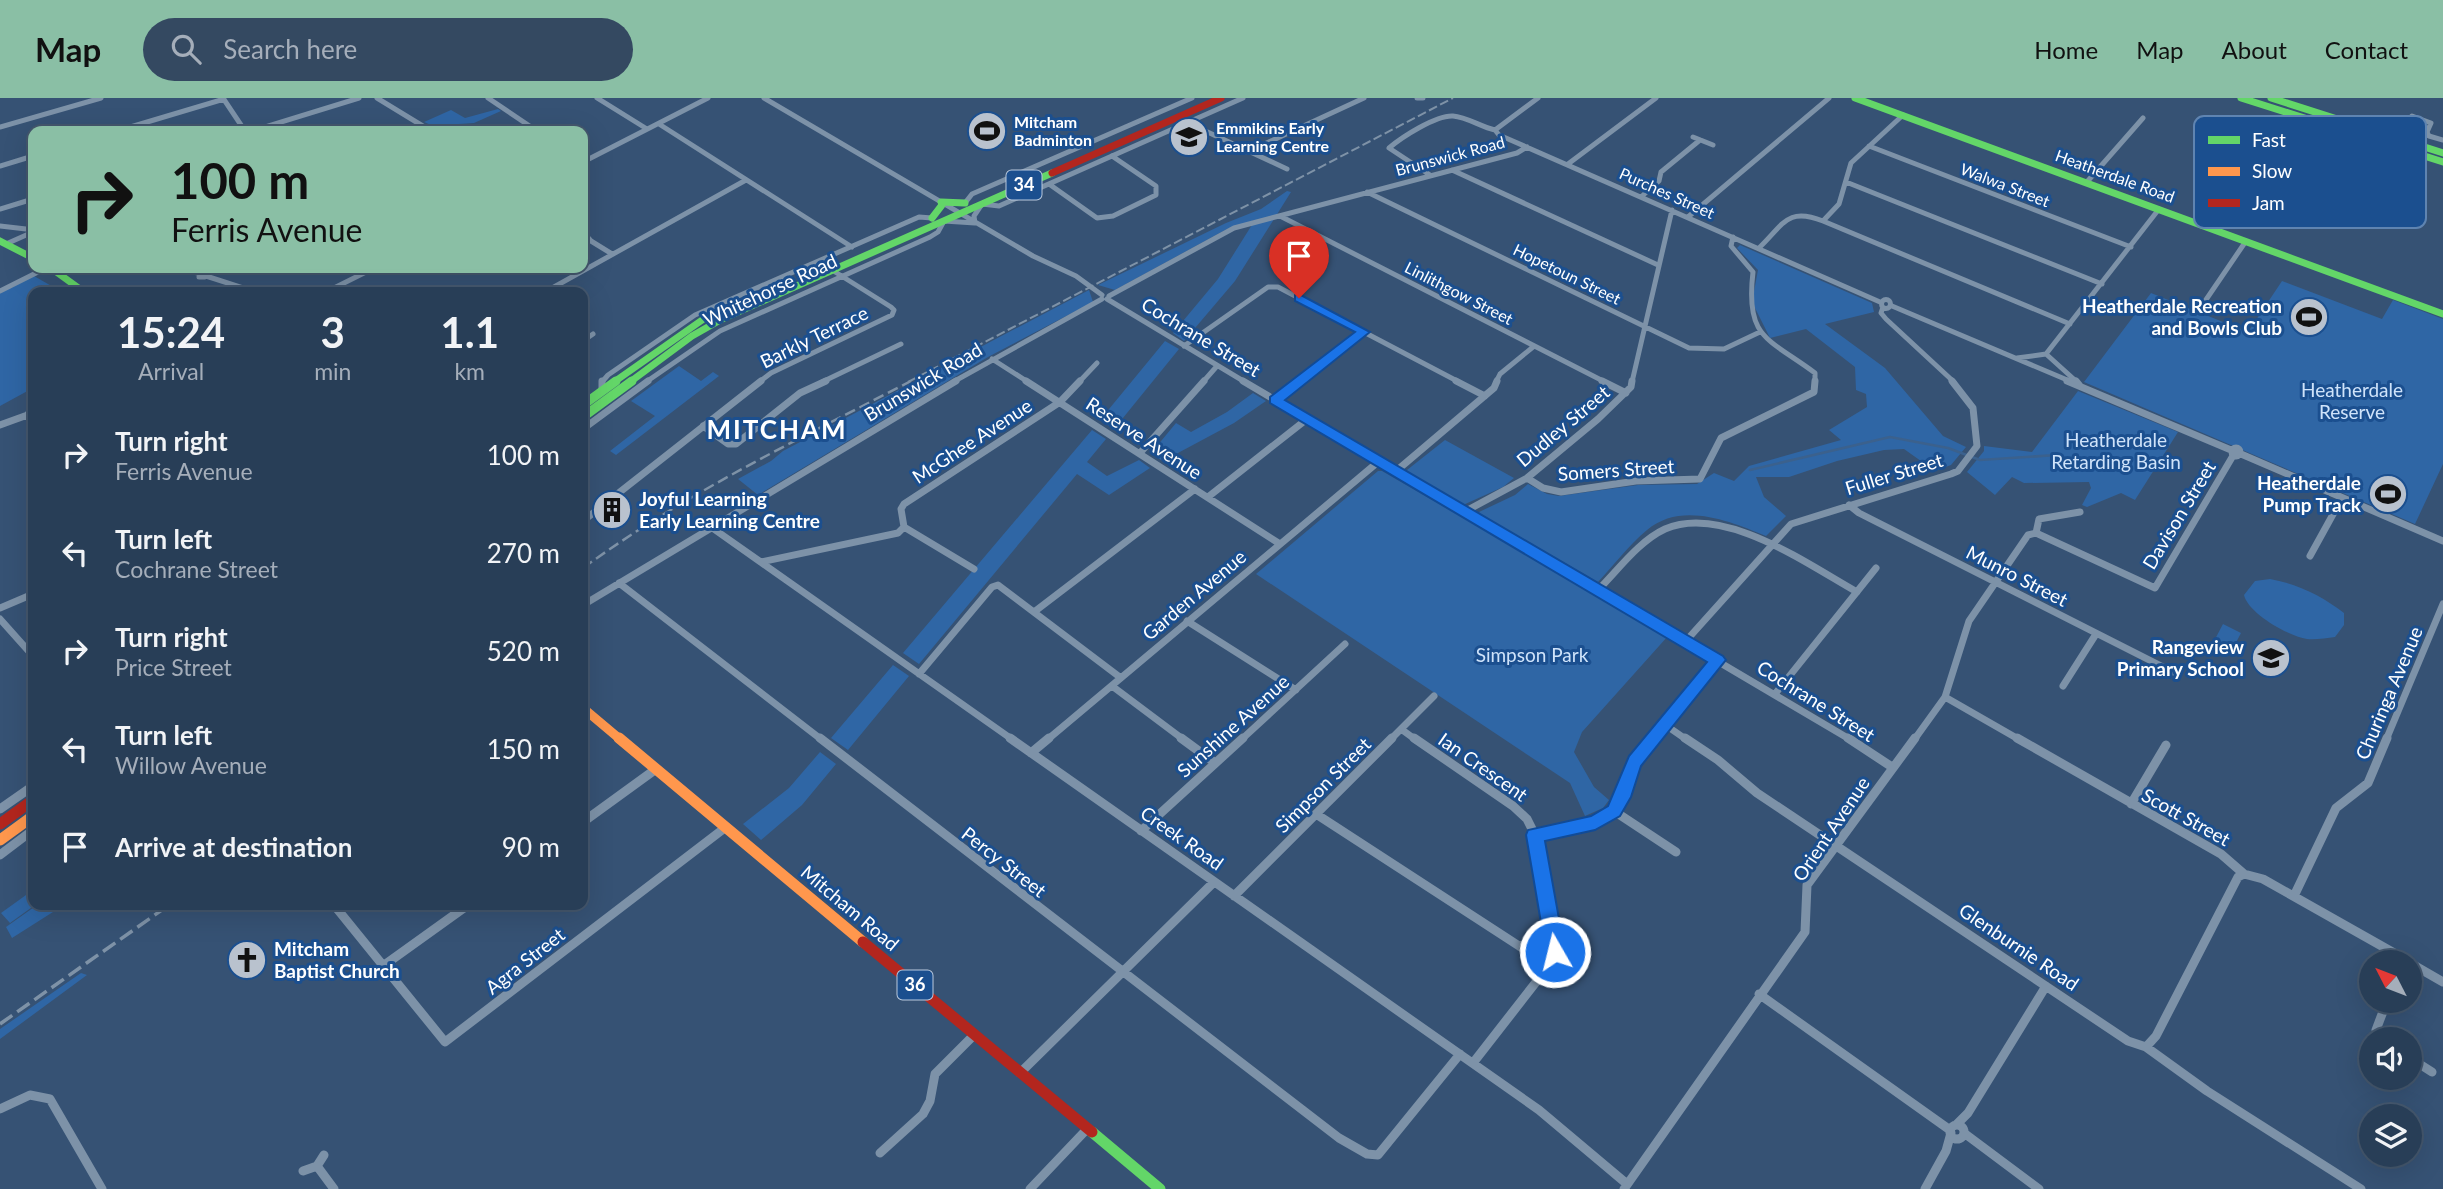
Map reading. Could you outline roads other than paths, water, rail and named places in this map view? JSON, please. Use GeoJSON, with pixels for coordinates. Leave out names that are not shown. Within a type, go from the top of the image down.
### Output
{"type":"FeatureCollection","features":[{"type":"Feature","properties":{"kind":"main road","name":"Whitehorse Road"},"geometry":{"type":"LineString","coordinates":[[589,401],[709,326],[944,221],[965,203],[1205,98]]}},
{"type":"Feature","properties":{"kind":"main road","name":"Whitehorse Road"},"geometry":{"type":"LineString","coordinates":[[589,401],[677,336],[715,313],[932,218],[982,204],[1182,120],[1221,98]]}},
{"type":"Feature","properties":{"kind":"main road","name":"Heatherdale Road"},"geometry":{"type":"LineString","coordinates":[[1856,98],[2194,222]]}},
{"type":"Feature","properties":{"kind":"main road"},"geometry":{"type":"LineString","coordinates":[[2241,98],[2301,116]]}},
{"type":"Feature","properties":{"kind":"main road"},"geometry":{"type":"LineString","coordinates":[[2272,98],[2328,116]]}},
{"type":"Feature","properties":{"kind":"main road"},"geometry":{"type":"LineString","coordinates":[[2426,149],[2442,158]]}},
{"type":"Feature","properties":{"kind":"main road"},"geometry":{"type":"LineString","coordinates":[[932,218],[942,205],[941,202],[965,203]]}},
{"type":"Feature","properties":{"kind":"main road","name":"Heatherdale Road"},"geometry":{"type":"LineString","coordinates":[[2211,228],[2443,314]]}},
{"type":"Feature","properties":{"kind":"main road"},"geometry":{"type":"LineString","coordinates":[[2,241],[28,255]]}},
{"type":"Feature","properties":{"kind":"main road"},"geometry":{"type":"LineString","coordinates":[[56,273],[76,287]]}},
{"type":"Feature","properties":{"kind":"main road","name":"Mitcham Road"},"geometry":{"type":"LineString","coordinates":[[588,716],[656,769],[1160,1189]]}},
{"type":"Feature","properties":{"kind":"main road"},"geometry":{"type":"LineString","coordinates":[[1,816],[28,802]]}},
{"type":"Feature","properties":{"kind":"main road"},"geometry":{"type":"LineString","coordinates":[[0,840],[28,820]]}},
{"type":"Feature","properties":{"kind":"street"},"geometry":{"type":"LineString","coordinates":[[0,127],[102,98]]}},
{"type":"Feature","properties":{"kind":"street"},"geometry":{"type":"LineString","coordinates":[[267,126],[344,100],[359,98]]}},
{"type":"Feature","properties":{"kind":"street"},"geometry":{"type":"LineString","coordinates":[[377,98],[420,125]]}},
{"type":"Feature","properties":{"kind":"street"},"geometry":{"type":"LineString","coordinates":[[488,98],[530,126]]}},
{"type":"Feature","properties":{"kind":"street"},"geometry":{"type":"LineString","coordinates":[[597,98],[647,129]]}},
{"type":"Feature","properties":{"kind":"street"},"geometry":{"type":"LineString","coordinates":[[588,158],[708,98]]}},
{"type":"Feature","properties":{"kind":"street","name":"Cochrane Street"},"geometry":{"type":"LineString","coordinates":[[764,98],[975,223],[1033,256],[1076,276],[1184,346],[1378,463],[1718,660],[1892,767]]}},
{"type":"Feature","properties":{"kind":"street","name":"Whitehorse Road"},"geometry":{"type":"LineString","coordinates":[[965,203],[972,194],[1192,98]]}},
{"type":"Feature","properties":{"kind":"street","name":"Whitehorse Road"},"geometry":{"type":"LineString","coordinates":[[982,204],[996,207],[1112,156],[1182,120],[1243,98]]}},
{"type":"Feature","properties":{"kind":"street"},"geometry":{"type":"LineString","coordinates":[[1247,152],[1364,98]]}},
{"type":"Feature","properties":{"kind":"street"},"geometry":{"type":"LineString","coordinates":[[1495,130],[1538,98]]}},
{"type":"Feature","properties":{"kind":"street"},"geometry":{"type":"LineString","coordinates":[[1567,164],[1656,98]]}},
{"type":"Feature","properties":{"kind":"street"},"geometry":{"type":"LineString","coordinates":[[1688,217],[1829,98]]}},
{"type":"Feature","properties":{"kind":"street"},"geometry":{"type":"LineString","coordinates":[[134,126],[224,99],[241,126]]}},
{"type":"Feature","properties":{"kind":"street"},"geometry":{"type":"LineString","coordinates":[[1822,221],[1839,204],[1851,163],[1903,115]]}},
{"type":"Feature","properties":{"kind":"street","name":"Purches Street"},"geometry":{"type":"LineString","coordinates":[[1430,176],[1389,148],[1443,116],[1455,116],[1495,130],[1499,135],[1882,304]]}},
{"type":"Feature","properties":{"kind":"street"},"geometry":{"type":"LineString","coordinates":[[2087,183],[2143,118]]}},
{"type":"Feature","properties":{"kind":"street"},"geometry":{"type":"LineString","coordinates":[[1182,120],[1286,169]]}},
{"type":"Feature","properties":{"kind":"street"},"geometry":{"type":"LineString","coordinates":[[2426,120],[2431,125],[2427,132],[2429,136]]}},
{"type":"Feature","properties":{"kind":"street"},"geometry":{"type":"LineString","coordinates":[[659,124],[852,247]]}},
{"type":"Feature","properties":{"kind":"street"},"geometry":{"type":"LineString","coordinates":[[416,126],[420,125]]}},
{"type":"Feature","properties":{"kind":"street"},"geometry":{"type":"LineString","coordinates":[[2426,135],[2443,140]]}},
{"type":"Feature","properties":{"kind":"street"},"geometry":{"type":"LineString","coordinates":[[1693,137],[1713,145]]}},
{"type":"Feature","properties":{"kind":"street"},"geometry":{"type":"LineString","coordinates":[[1641,197],[1660,181],[1661,172],[1700,140]]}},
{"type":"Feature","properties":{"kind":"street","name":"Walwa Street"},"geometry":{"type":"LineString","coordinates":[[1869,146],[2131,247]]}},
{"type":"Feature","properties":{"kind":"street","name":"Brunswick Road"},"geometry":{"type":"LineString","coordinates":[[588,602],[992,359],[1234,228],[1517,153],[1527,147]]}},
{"type":"Feature","properties":{"kind":"street"},"geometry":{"type":"LineString","coordinates":[[1049,184],[1097,218],[1113,216],[1156,195],[1156,186],[1112,156]]}},
{"type":"Feature","properties":{"kind":"street"},"geometry":{"type":"LineString","coordinates":[[0,166],[28,158]]}},
{"type":"Feature","properties":{"kind":"street"},"geometry":{"type":"LineString","coordinates":[[1452,170],[1658,265]]}},
{"type":"Feature","properties":{"kind":"street"},"geometry":{"type":"LineString","coordinates":[[588,268],[746,180]]}},
{"type":"Feature","properties":{"kind":"street"},"geometry":{"type":"LineString","coordinates":[[1846,182],[2102,284]]}},
{"type":"Feature","properties":{"kind":"street","name":"Hopetoun Street"},"geometry":{"type":"LineString","coordinates":[[1367,192],[1697,350],[1724,349],[1760,332]]}},
{"type":"Feature","properties":{"kind":"street"},"geometry":{"type":"LineString","coordinates":[[0,209],[28,200]]}},
{"type":"Feature","properties":{"kind":"street"},"geometry":{"type":"LineString","coordinates":[[944,221],[975,223],[974,216],[982,204]]}},
{"type":"Feature","properties":{"kind":"street"},"geometry":{"type":"LineString","coordinates":[[2012,358],[2032,358],[2046,354],[2159,209]]}},
{"type":"Feature","properties":{"kind":"street","name":"Dudley Street"},"geometry":{"type":"LineString","coordinates":[[1464,512],[1527,478],[1631,387],[1672,210]]}},
{"type":"Feature","properties":{"kind":"street"},"geometry":{"type":"LineString","coordinates":[[1759,248],[1794,215],[1805,214],[2070,324]]}},
{"type":"Feature","properties":{"kind":"street","name":"Linlithgow Street"},"geometry":{"type":"LineString","coordinates":[[1280,216],[1626,393]]}},
{"type":"Feature","properties":{"kind":"street","name":"Whitehorse Road"},"geometry":{"type":"LineString","coordinates":[[603,390],[602,381],[605,378],[690,318],[919,217],[932,218]]}},
{"type":"Feature","properties":{"kind":"street","name":"Whitehorse Road"},"geometry":{"type":"LineString","coordinates":[[588,425],[710,336],[935,234],[944,221]]}},
{"type":"Feature","properties":{"kind":"street"},"geometry":{"type":"LineString","coordinates":[[0,226],[26,229]]}},
{"type":"Feature","properties":{"kind":"street"},"geometry":{"type":"LineString","coordinates":[[0,232],[12,228]]}},
{"type":"Feature","properties":{"kind":"street"},"geometry":{"type":"LineString","coordinates":[[2,241],[28,235]]}},
{"type":"Feature","properties":{"kind":"street"},"geometry":{"type":"LineString","coordinates":[[1733,237],[1731,246],[1753,272],[1748,301],[1760,332]]}},
{"type":"Feature","properties":{"kind":"street"},"geometry":{"type":"LineString","coordinates":[[588,238],[612,254]]}},
{"type":"Feature","properties":{"kind":"street"},"geometry":{"type":"LineString","coordinates":[[2199,310],[2246,241]]}},
{"type":"Feature","properties":{"kind":"street"},"geometry":{"type":"LineString","coordinates":[[832,270],[843,276]]}},
{"type":"Feature","properties":{"kind":"street"},"geometry":{"type":"LineString","coordinates":[[0,291],[38,273]]}},
{"type":"Feature","properties":{"kind":"street"},"geometry":{"type":"LineString","coordinates":[[201,273],[240,287]]}},
{"type":"Feature","properties":{"kind":"street"},"geometry":{"type":"LineString","coordinates":[[336,287],[364,273]]}},
{"type":"Feature","properties":{"kind":"street"},"geometry":{"type":"LineString","coordinates":[[554,287],[578,273]]}},
{"type":"Feature","properties":{"kind":"street","name":"Barkly Terrace"},"geometry":{"type":"LineString","coordinates":[[588,517],[771,373],[887,319],[894,312],[891,307],[843,276]]}},
{"type":"Feature","properties":{"kind":"street"},"geometry":{"type":"LineString","coordinates":[[1184,346],[1268,287],[1278,287],[1485,396]]}},
{"type":"Feature","properties":{"kind":"street"},"geometry":{"type":"LineString","coordinates":[[1882,304],[2443,541]]}},
{"type":"Feature","properties":{"kind":"street","name":"Fuller Street"},"geometry":{"type":"LineString","coordinates":[[1685,642],[1791,524],[1951,474],[1973,453],[1977,446],[1969,400],[1886,319],[1881,313],[1882,304]]}},
{"type":"Feature","properties":{"kind":"street"},"geometry":{"type":"LineString","coordinates":[[1275,400],[1364,332]]}},
{"type":"Feature","properties":{"kind":"street","name":"Somers Street"},"geometry":{"type":"LineString","coordinates":[[1527,478],[1543,488],[1561,492],[1636,481],[1700,479],[1721,438],[1814,392],[1815,373],[1774,346],[1760,332]]}},
{"type":"Feature","properties":{"kind":"street"},"geometry":{"type":"LineString","coordinates":[[588,338],[593,334]]}},
{"type":"Feature","properties":{"kind":"street"},"geometry":{"type":"LineString","coordinates":[[703,426],[728,444],[736,444],[800,393],[901,344]]}},
{"type":"Feature","properties":{"kind":"street"},"geometry":{"type":"LineString","coordinates":[[1395,472],[1494,388],[1500,374],[1532,347]]}},
{"type":"Feature","properties":{"kind":"street"},"geometry":{"type":"LineString","coordinates":[[2046,354],[2050,360],[2068,370],[2080,387]]}},
{"type":"Feature","properties":{"kind":"street","name":"Reserve Avenue"},"geometry":{"type":"LineString","coordinates":[[992,359],[1280,544]]}},
{"type":"Feature","properties":{"kind":"street"},"geometry":{"type":"LineString","coordinates":[[1060,402],[1097,363]]}},
{"type":"Feature","properties":{"kind":"street"},"geometry":{"type":"LineString","coordinates":[[1140,453],[1217,366]]}},
{"type":"Feature","properties":{"kind":"street","name":"McGhee Avenue"},"geometry":{"type":"LineString","coordinates":[[904,527],[901,509],[904,505],[1060,402]]}},
{"type":"Feature","properties":{"kind":"street"},"geometry":{"type":"LineString","coordinates":[[0,425],[28,415]]}},
{"type":"Feature","properties":{"kind":"street"},"geometry":{"type":"LineString","coordinates":[[1208,497],[1307,419]]}},
{"type":"Feature","properties":{"kind":"street","name":"Davison Street"},"geometry":{"type":"LineString","coordinates":[[2036,533],[2148,587],[2155,587],[2235,452]]}},
{"type":"Feature","properties":{"kind":"street","name":"Garden Avenue"},"geometry":{"type":"LineString","coordinates":[[1031,753],[1378,463]]}},
{"type":"Feature","properties":{"kind":"street"},"geometry":{"type":"LineString","coordinates":[[1034,612],[1195,489]]}},
{"type":"Feature","properties":{"kind":"street"},"geometry":{"type":"LineString","coordinates":[[2309,557],[2342,498]]}},
{"type":"Feature","properties":{"kind":"street","name":"Munro Street"},"geometry":{"type":"LineString","coordinates":[[1849,505],[1858,513],[2173,672]]}},
{"type":"Feature","properties":{"kind":"street","name":"Orient Avenue"},"geometry":{"type":"LineString","coordinates":[[1625,1186],[1805,932],[1807,885],[1945,697],[1969,621],[2028,535],[2036,533],[2037,522],[2043,516],[2080,512]]}},
{"type":"Feature","properties":{"kind":"street"},"geometry":{"type":"LineString","coordinates":[[1598,590],[1654,537],[1677,525],[1693,523],[1725,526],[1771,546],[1857,592]]}},
{"type":"Feature","properties":{"kind":"street","name":"Creek Road"},"geometry":{"type":"LineString","coordinates":[[711,527],[1539,1110],[1625,1186]]}},
{"type":"Feature","properties":{"kind":"street"},"geometry":{"type":"LineString","coordinates":[[761,562],[898,533],[904,527],[974,569]]}},
{"type":"Feature","properties":{"kind":"street"},"geometry":{"type":"LineString","coordinates":[[1775,694],[1876,568]]}},
{"type":"Feature","properties":{"kind":"street","name":"Percy Street"},"geometry":{"type":"LineString","coordinates":[[619,583],[1339,1138],[1367,1154],[1378,1155],[1460,1054]]}},
{"type":"Feature","properties":{"kind":"street"},"geometry":{"type":"LineString","coordinates":[[919,674],[992,587],[998,585],[1121,678]]}},
{"type":"Feature","properties":{"kind":"street"},"geometry":{"type":"LineString","coordinates":[[0,608],[28,596]]}},
{"type":"Feature","properties":{"kind":"street","name":"Churinga Avenue"},"geometry":{"type":"LineString","coordinates":[[2294,896],[2336,808],[2368,783],[2443,604]]}},
{"type":"Feature","properties":{"kind":"street"},"geometry":{"type":"LineString","coordinates":[[0,619],[28,650]]}},
{"type":"Feature","properties":{"kind":"street"},"geometry":{"type":"LineString","coordinates":[[1187,621],[1297,690]]}},
{"type":"Feature","properties":{"kind":"street"},"geometry":{"type":"LineString","coordinates":[[2063,686],[2096,634]]}},
{"type":"Feature","properties":{"kind":"street","name":"Sunshine Avenue"},"geometry":{"type":"LineString","coordinates":[[1141,831],[1345,644]]}},
{"type":"Feature","properties":{"kind":"street"},"geometry":{"type":"LineString","coordinates":[[1535,835],[1595,822],[1614,811],[1635,761],[1718,660]]}},
{"type":"Feature","properties":{"kind":"street"},"geometry":{"type":"LineString","coordinates":[[1112,685],[1216,763]]}},
{"type":"Feature","properties":{"kind":"street","name":"Simpson Street"},"geometry":{"type":"LineString","coordinates":[[1234,896],[1434,696]]}},
{"type":"Feature","properties":{"kind":"street","name":"Scott Street"},"geometry":{"type":"LineString","coordinates":[[1945,697],[2221,854],[2244,873],[2263,879],[2386,950]]}},
{"type":"Feature","properties":{"kind":"street","name":"Glenburnie Road"},"geometry":{"type":"LineString","coordinates":[[1664,724],[1718,760],[1757,793],[2128,1041],[2146,1047],[2207,1091],[2361,1189]]}},
{"type":"Feature","properties":{"kind":"street","name":"Ian Crescent"},"geometry":{"type":"LineString","coordinates":[[1401,729],[1513,806],[1527,819],[1535,835],[1555,952],[1547,968],[1473,1063]]}},
{"type":"Feature","properties":{"kind":"street"},"geometry":{"type":"LineString","coordinates":[[2131,804],[2166,745]]}},
{"type":"Feature","properties":{"kind":"street"},"geometry":{"type":"LineString","coordinates":[[588,818],[656,769]]}},
{"type":"Feature","properties":{"kind":"street"},"geometry":{"type":"LineString","coordinates":[[1,816],[28,791]]}},
{"type":"Feature","properties":{"kind":"street"},"geometry":{"type":"LineString","coordinates":[[1614,811],[1676,852]]}},
{"type":"Feature","properties":{"kind":"street"},"geometry":{"type":"LineString","coordinates":[[1316,814],[1519,946],[1547,968]]}},
{"type":"Feature","properties":{"kind":"street","name":"Agra Street"},"geometry":{"type":"LineString","coordinates":[[383,966],[443,1042],[449,1040],[726,827]]}},
{"type":"Feature","properties":{"kind":"street"},"geometry":{"type":"LineString","coordinates":[[0,855],[28,835]]}},
{"type":"Feature","properties":{"kind":"street"},"geometry":{"type":"LineString","coordinates":[[2146,1047],[2156,1036],[2238,877],[2244,873]]}},
{"type":"Feature","properties":{"kind":"street"},"geometry":{"type":"LineString","coordinates":[[1020,1073],[1214,882]]}},
{"type":"Feature","properties":{"kind":"street"},"geometry":{"type":"LineString","coordinates":[[338,910],[383,966],[461,910]]}},
{"type":"Feature","properties":{"kind":"street"},"geometry":{"type":"LineString","coordinates":[[1519,946],[1533,942],[1552,929]]}},
{"type":"Feature","properties":{"kind":"street","name":"Scott Street"},"geometry":{"type":"LineString","coordinates":[[2422,970],[2443,982]]}},
{"type":"Feature","properties":{"kind":"street"},"geometry":{"type":"LineString","coordinates":[[1925,1189],[1945,1151],[2046,986]]}},
{"type":"Feature","properties":{"kind":"street"},"geometry":{"type":"LineString","coordinates":[[1759,994],[2039,1189]]}},
{"type":"Feature","properties":{"kind":"street"},"geometry":{"type":"LineString","coordinates":[[880,1153],[895,1142],[923,1113],[930,1103],[929,1090],[935,1073],[974,1035]]}},
{"type":"Feature","properties":{"kind":"street"},"geometry":{"type":"LineString","coordinates":[[2422,1066],[2432,1072]]}},
{"type":"Feature","properties":{"kind":"street"},"geometry":{"type":"LineString","coordinates":[[0,1109],[30,1095],[50,1099],[102,1189]]}},
{"type":"Feature","properties":{"kind":"street"},"geometry":{"type":"LineString","coordinates":[[1030,1189],[1088,1128]]}},
{"type":"Feature","properties":{"kind":"street"},"geometry":{"type":"LineString","coordinates":[[317,1166],[334,1189]]}},
{"type":"Feature","properties":{"kind":"waterway"},"geometry":{"type":"LineString","coordinates":[[1750,470],[1890,437],[1948,448],[1980,460],[2057,455]]}},
{"type":"Feature","properties":{"kind":"railway"},"geometry":{"type":"LineString","coordinates":[[908,382],[1453,98]]}},
{"type":"Feature","properties":{"kind":"railway"},"geometry":{"type":"LineString","coordinates":[[588,565],[703,491],[911,381]]}},
{"type":"Feature","properties":{"kind":"railway"},"geometry":{"type":"LineString","coordinates":[[0,1024],[162,910]]}},
{"type":"Feature","properties":{"kind":"place","name":"Mitcham Badminton"},"geometry":{"type":"Point","coordinates":[987,131]}},
{"type":"Feature","properties":{"kind":"place","name":"Emmikins Early Learning Centre"},"geometry":{"type":"Point","coordinates":[1189,137]}},
{"type":"Feature","properties":{"kind":"place","name":"Heatherdale Recreation and Bowls Club"},"geometry":{"type":"Point","coordinates":[2309,317]}},
{"type":"Feature","properties":{"kind":"place","name":"Heatherdale Pump Track"},"geometry":{"type":"Point","coordinates":[2388,494]}},
{"type":"Feature","properties":{"kind":"place","name":"Joyful Learning Early Learning Centre"},"geometry":{"type":"Point","coordinates":[612,510]}},
{"type":"Feature","properties":{"kind":"place","name":"Rangeview Primary School"},"geometry":{"type":"Point","coordinates":[2271,658]}},
{"type":"Feature","properties":{"kind":"place","name":"Mitcham Baptist Church"},"geometry":{"type":"Point","coordinates":[247,960]}},
{"type":"Feature","properties":{"kind":"district","name":"MITCHAM"},"geometry":{"type":"Point","coordinates":[777,430]}},
{"type":"Feature","properties":{"kind":"park label","name":"Heatherdale Reserve"},"geometry":{"type":"Point","coordinates":[2352,401]}},
{"type":"Feature","properties":{"kind":"park label","name":"Heatherdale Retarding Basin"},"geometry":{"type":"Point","coordinates":[2116,451]}},
{"type":"Feature","properties":{"kind":"park label","name":"Simpson Park"},"geometry":{"type":"Point","coordinates":[1532,655]}}]}
